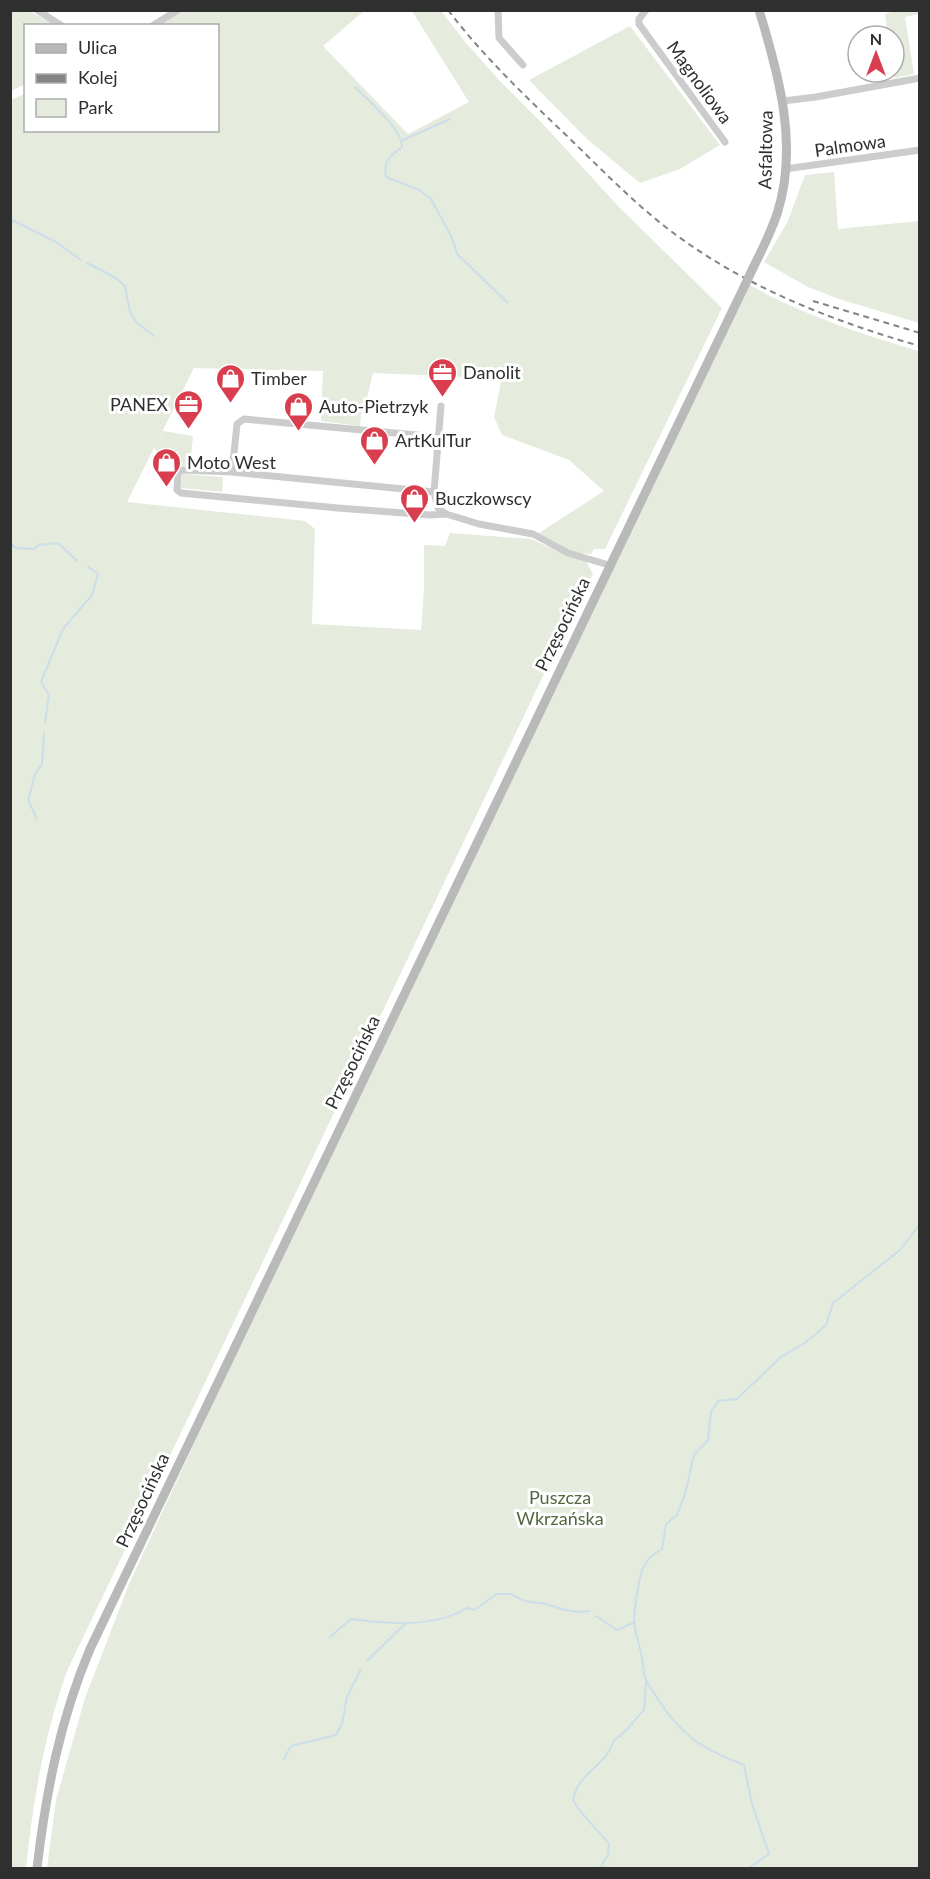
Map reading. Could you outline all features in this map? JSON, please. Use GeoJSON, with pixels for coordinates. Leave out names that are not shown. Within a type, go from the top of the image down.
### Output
{"type":"FeatureCollection","features":[{"type":"Feature","properties":{"kind":"street"},"geometry":{"type":"LineString","coordinates":[[37,10],[59,24]]}},
{"type":"Feature","properties":{"kind":"street"},"geometry":{"type":"LineString","coordinates":[[155,24],[178,10]]}},
{"type":"Feature","properties":{"kind":"street"},"geometry":{"type":"LineString","coordinates":[[498,10],[499,38],[523,65]]}},
{"type":"Feature","properties":{"kind":"street","name":"Magnoliowa"},"geometry":{"type":"LineString","coordinates":[[646,10],[639,19],[639,24],[725,142]]}},
{"type":"Feature","properties":{"kind":"street","name":"Asfaltowa"},"geometry":{"type":"LineString","coordinates":[[745,285],[778,212],[785,169],[783,101],[776,66],[759,10]]}},
{"type":"Feature","properties":{"kind":"street"},"geometry":{"type":"LineString","coordinates":[[783,101],[920,78]]}},
{"type":"Feature","properties":{"kind":"street","name":"Palmowa"},"geometry":{"type":"LineString","coordinates":[[785,169],[920,150]]}},
{"type":"Feature","properties":{"kind":"street","name":"Przęsocińska"},"geometry":{"type":"LineString","coordinates":[[37,1869],[45,1802],[55,1751],[68,1706],[90,1648],[745,285]]}},
{"type":"Feature","properties":{"kind":"street"},"geometry":{"type":"LineString","coordinates":[[441,406],[434,492],[438,508],[446,514],[479,524],[533,534],[568,553],[609,565]]}},
{"type":"Feature","properties":{"kind":"street"},"geometry":{"type":"LineString","coordinates":[[232,472],[237,424],[244,419],[438,437]]}},
{"type":"Feature","properties":{"kind":"street"},"geometry":{"type":"LineString","coordinates":[[434,492],[232,472],[181,470],[178,474],[177,490],[181,493],[338,508],[430,515],[446,514]]}},
{"type":"Feature","properties":{"kind":"green space"},"geometry":{"type":"Polygon","coordinates":[[[11,10],[29,11],[53,24],[24,24],[24,84],[11,91],[11,10]]]}},
{"type":"Feature","properties":{"kind":"green space"},"geometry":{"type":"Polygon","coordinates":[[[184,11],[364,11],[323,46],[408,134],[469,102],[412,11],[441,11],[499,80],[619,207],[722,308],[605,549],[594,549],[591,554],[577,553],[539,533],[604,491],[569,460],[502,435],[494,417],[501,382],[467,377],[373,373],[366,402],[362,403],[360,426],[321,421],[323,371],[194,368],[127,502],[305,521],[315,529],[312,624],[421,630],[424,545],[445,546],[450,533],[531,539],[570,557],[586,561],[593,574],[571,614],[67,1671],[40,1769],[26,1868],[10,1868],[10,100],[24,94],[24,132],[219,132],[219,24],[159,24],[184,11]]]}},
{"type":"Feature","properties":{"kind":"green space"},"geometry":{"type":"Polygon","coordinates":[[[894,11],[920,11],[919,14],[905,17],[914,74],[906,76],[906,24],[886,24],[885,14],[894,11]]]}},
{"type":"Feature","properties":{"kind":"green space"},"geometry":{"type":"Polygon","coordinates":[[[630,26],[720,145],[680,169],[640,183],[587,139],[529,80],[630,26]]]}},
{"type":"Feature","properties":{"kind":"green space"},"geometry":{"type":"Polygon","coordinates":[[[834,172],[838,229],[919,221],[919,323],[839,299],[808,287],[764,262],[788,221],[805,175],[834,172]]]}},
{"type":"Feature","properties":{"kind":"green space","name":"Puszcza Wkrzańska"},"geometry":{"type":"Polygon","coordinates":[[[750,285],[789,305],[833,323],[919,351],[919,1868],[47,1868],[56,1800],[85,1698],[129,1584],[279,1260],[750,285]]]}},
{"type":"Feature","properties":{"kind":"green space"},"geometry":{"type":"Polygon","coordinates":[[[163,431],[193,436],[190,467],[168,464],[154,448],[163,431]]]}},
{"type":"Feature","properties":{"kind":"green space"},"geometry":{"type":"Polygon","coordinates":[[[182,474],[223,477],[222,492],[181,488],[182,474]]]}},
{"type":"Feature","properties":{"kind":"waterway"},"geometry":{"type":"LineString","coordinates":[[355,87],[391,124],[401,140],[402,147],[387,162],[386,177],[419,190],[431,199],[452,238],[457,254],[507,302]]}},
{"type":"Feature","properties":{"kind":"waterway"},"geometry":{"type":"LineString","coordinates":[[403,140],[450,119]]}},
{"type":"Feature","properties":{"kind":"waterway"},"geometry":{"type":"LineString","coordinates":[[10,219],[56,242],[81,260]]}},
{"type":"Feature","properties":{"kind":"waterway"},"geometry":{"type":"LineString","coordinates":[[87,263],[116,278],[125,286],[130,312],[136,322],[154,336]]}},
{"type":"Feature","properties":{"kind":"waterway"},"geometry":{"type":"LineString","coordinates":[[10,543],[16,548],[34,549],[38,545],[58,543],[77,561]]}},
{"type":"Feature","properties":{"kind":"waterway"},"geometry":{"type":"LineString","coordinates":[[45,722],[49,695],[41,682],[63,629],[92,595],[98,574],[88,567]]}},
{"type":"Feature","properties":{"kind":"waterway"},"geometry":{"type":"LineString","coordinates":[[37,819],[28,800],[35,774],[42,764],[44,733]]}},
{"type":"Feature","properties":{"kind":"waterway"},"geometry":{"type":"LineString","coordinates":[[749,1868],[769,1854],[752,1804],[744,1765],[705,1747],[685,1732],[667,1712],[646,1680],[634,1618],[641,1573],[650,1558],[662,1549],[666,1524],[677,1515],[685,1494],[694,1455],[708,1440],[711,1412],[718,1401],[737,1399],[781,1357],[805,1343],[826,1325],[833,1303],[900,1250],[920,1224]]}},
{"type":"Feature","properties":{"kind":"waterway"},"geometry":{"type":"LineString","coordinates":[[330,1637],[351,1619],[395,1623],[426,1622],[467,1608],[474,1610],[497,1594],[510,1594],[525,1601],[565,1610],[589,1611]]}},
{"type":"Feature","properties":{"kind":"waterway"},"geometry":{"type":"LineString","coordinates":[[596,1616],[617,1630],[633,1623]]}},
{"type":"Feature","properties":{"kind":"waterway"},"geometry":{"type":"LineString","coordinates":[[367,1661],[406,1623]]}},
{"type":"Feature","properties":{"kind":"waterway"},"geometry":{"type":"LineString","coordinates":[[284,1759],[291,1746],[336,1735],[342,1724],[347,1697],[361,1669]]}},
{"type":"Feature","properties":{"kind":"waterway"},"geometry":{"type":"LineString","coordinates":[[600,1868],[608,1855],[609,1844],[581,1812],[573,1798],[582,1780],[603,1759],[614,1740],[627,1730],[644,1710],[646,1682]]}},
{"type":"Feature","properties":{"kind":"railway"},"geometry":{"type":"LineString","coordinates":[[448,10],[490,59],[613,181],[663,225],[692,246],[722,265],[785,298],[818,312],[920,346]]}},
{"type":"Feature","properties":{"kind":"railway"},"geometry":{"type":"LineString","coordinates":[[813,301],[920,333]]}},
{"type":"Feature","properties":{"kind":"place","name":"Danolit"},"geometry":{"type":"Point","coordinates":[442,398]}},
{"type":"Feature","properties":{"kind":"place","name":"Timber"},"geometry":{"type":"Point","coordinates":[230,404]}},
{"type":"Feature","properties":{"kind":"place","name":"PANEX"},"geometry":{"type":"Point","coordinates":[189,430]}},
{"type":"Feature","properties":{"kind":"place","name":"Auto-Pietrzyk"},"geometry":{"type":"Point","coordinates":[298,432]}},
{"type":"Feature","properties":{"kind":"place","name":"ArtKulTur"},"geometry":{"type":"Point","coordinates":[374,466]}},
{"type":"Feature","properties":{"kind":"place","name":"Moto West"},"geometry":{"type":"Point","coordinates":[166,488]}},
{"type":"Feature","properties":{"kind":"place","name":"Buczkowscy"},"geometry":{"type":"Point","coordinates":[414,524]}}]}
